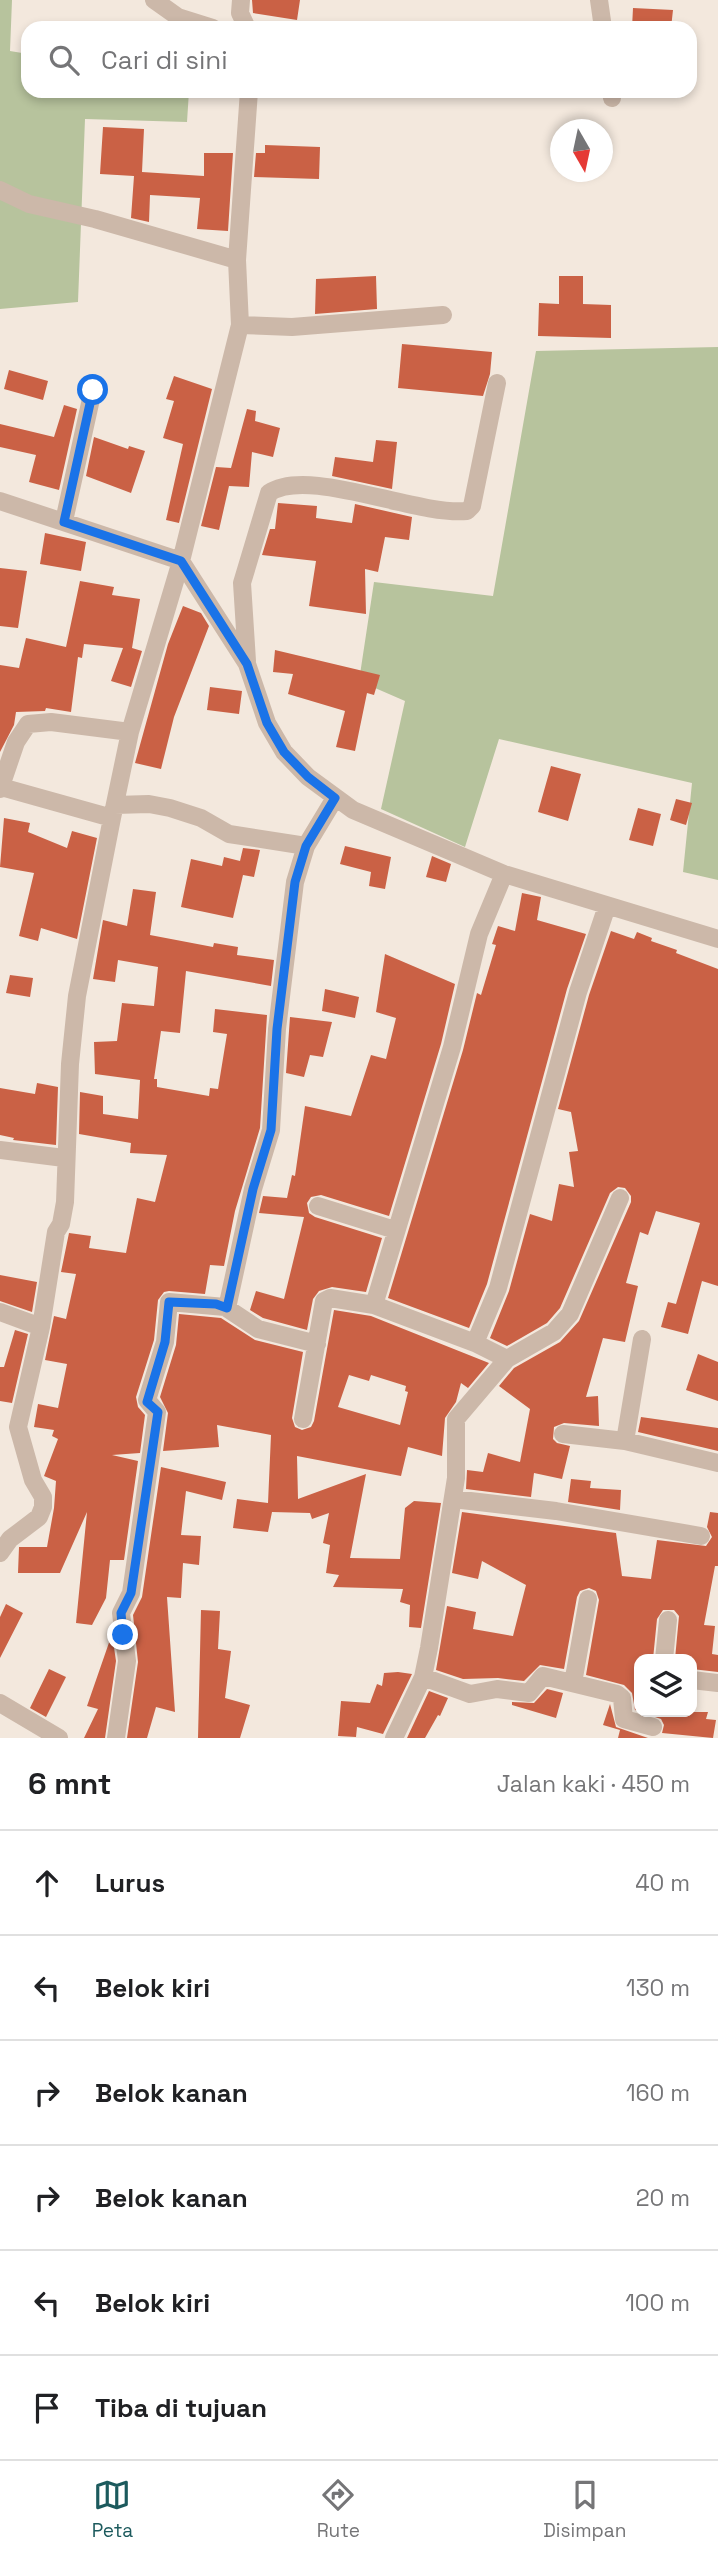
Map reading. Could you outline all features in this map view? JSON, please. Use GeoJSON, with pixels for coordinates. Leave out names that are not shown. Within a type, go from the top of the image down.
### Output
{"type":"FeatureCollection","features":[{"type":"Feature","properties":{"kind":"street"},"geometry":{"type":"LineString","coordinates":[[155,0],[178,17],[191,21]]}},
{"type":"Feature","properties":{"kind":"street"},"geometry":{"type":"LineString","coordinates":[[240,0],[240,13],[244,21]]}},
{"type":"Feature","properties":{"kind":"street"},"geometry":{"type":"LineString","coordinates":[[599,0],[602,21]]}},
{"type":"Feature","properties":{"kind":"street"},"geometry":{"type":"LineString","coordinates":[[0,1553],[10,1539],[39,1517],[43,1507],[41,1488],[33,1480],[18,1434],[41,1327],[56,1232],[61,1224],[65,1202],[64,1158],[77,996],[130,732],[181,561],[240,325],[237,260],[249,98]]}},
{"type":"Feature","properties":{"kind":"street"},"geometry":{"type":"LineString","coordinates":[[0,190],[29,204],[95,219],[237,260]]}},
{"type":"Feature","properties":{"kind":"street"},"geometry":{"type":"LineString","coordinates":[[240,325],[292,327],[443,315]]}},
{"type":"Feature","properties":{"kind":"street"},"geometry":{"type":"LineString","coordinates":[[247,664],[242,583],[269,493],[279,486],[304,483],[393,502],[467,510],[472,506],[497,383]]}},
{"type":"Feature","properties":{"kind":"street"},"geometry":{"type":"LineString","coordinates":[[64,522],[93,390]]}},
{"type":"Feature","properties":{"kind":"street"},"geometry":{"type":"LineString","coordinates":[[0,501],[181,561],[247,664],[267,723],[284,752],[308,777],[353,810],[504,874],[718,939]]}},
{"type":"Feature","properties":{"kind":"street"},"geometry":{"type":"LineString","coordinates":[[130,732],[51,722],[28,724],[16,742],[5,768],[1,788],[114,811],[149,804],[201,818],[229,834],[306,846]]}},
{"type":"Feature","properties":{"kind":"street"},"geometry":{"type":"LineString","coordinates":[[227,1308],[253,1189],[271,1130],[288,924],[295,882],[306,846],[335,798]]}},
{"type":"Feature","properties":{"kind":"street"},"geometry":{"type":"LineString","coordinates":[[374,1305],[452,1047],[478,934],[504,874]]}},
{"type":"Feature","properties":{"kind":"street"},"geometry":{"type":"LineString","coordinates":[[475,1343],[498,1288],[578,992],[607,906]]}},
{"type":"Feature","properties":{"kind":"street"},"geometry":{"type":"LineString","coordinates":[[0,1150],[64,1158]]}},
{"type":"Feature","properties":{"kind":"street"},"geometry":{"type":"LineString","coordinates":[[394,1738],[423,1677],[456,1478],[456,1419],[508,1359],[554,1332],[570,1314],[620,1198]]}},
{"type":"Feature","properties":{"kind":"street"},"geometry":{"type":"LineString","coordinates":[[318,1206],[395,1230]]}},
{"type":"Feature","properties":{"kind":"street"},"geometry":{"type":"LineString","coordinates":[[303,1419],[324,1301],[330,1298],[374,1305],[475,1343],[508,1359]]}},
{"type":"Feature","properties":{"kind":"street"},"geometry":{"type":"LineString","coordinates":[[116,1738],[127,1661],[121,1613],[131,1593],[158,1412],[147,1402],[165,1342],[169,1302],[216,1304],[227,1308],[258,1329],[317,1344]]}},
{"type":"Feature","properties":{"kind":"street"},"geometry":{"type":"LineString","coordinates":[[0,1312],[41,1327]]}},
{"type":"Feature","properties":{"kind":"street"},"geometry":{"type":"LineString","coordinates":[[625,1441],[642,1339]]}},
{"type":"Feature","properties":{"kind":"street"},"geometry":{"type":"LineString","coordinates":[[563,1434],[625,1441],[718,1463]]}},
{"type":"Feature","properties":{"kind":"street"},"geometry":{"type":"LineString","coordinates":[[453,1499],[556,1511],[701,1536]]}},
{"type":"Feature","properties":{"kind":"street"},"geometry":{"type":"LineString","coordinates":[[573,1683],[588,1599]]}},
{"type":"Feature","properties":{"kind":"street"},"geometry":{"type":"LineString","coordinates":[[665,1654],[668,1620]]}},
{"type":"Feature","properties":{"kind":"street"},"geometry":{"type":"LineString","coordinates":[[423,1677],[470,1694],[497,1689],[527,1693],[543,1676],[617,1693],[622,1698],[624,1719],[654,1725]]}},
{"type":"Feature","properties":{"kind":"street"},"geometry":{"type":"LineString","coordinates":[[697,1681],[718,1683]]}},
{"type":"Feature","properties":{"kind":"street"},"geometry":{"type":"LineString","coordinates":[[0,1703],[58,1738]]}},
{"type":"Feature","properties":{"kind":"green space"},"geometry":{"type":"Polygon","coordinates":[[[0,0],[12,0],[10,51],[21,53],[21,98],[189,98],[187,122],[85,119],[78,302],[0,309],[0,0]]]}},
{"type":"Feature","properties":{"kind":"green space"},"geometry":{"type":"Polygon","coordinates":[[[718,347],[718,880],[683,872],[692,783],[499,739],[465,847],[381,809],[405,701],[359,681],[374,582],[493,596],[536,351],[718,347]]]}},
{"type":"Feature","properties":{"kind":"building"},"geometry":{"type":"Polygon","coordinates":[[[252,0],[300,0],[297,20],[253,13],[252,0]]]}},
{"type":"Feature","properties":{"kind":"building"},"geometry":{"type":"Polygon","coordinates":[[[633,8],[673,10],[672,21],[632,21],[633,8]]]}},
{"type":"Feature","properties":{"kind":"building"},"geometry":{"type":"Polygon","coordinates":[[[103,127],[144,129],[142,172],[204,176],[204,153],[233,153],[228,231],[197,229],[200,198],[150,195],[149,222],[131,218],[134,176],[100,174],[103,127]]]}},
{"type":"Feature","properties":{"kind":"building"},"geometry":{"type":"Polygon","coordinates":[[[265,145],[320,147],[319,179],[254,177],[256,153],[265,153],[265,145]]]}},
{"type":"Feature","properties":{"kind":"building"},"geometry":{"type":"Polygon","coordinates":[[[376,276],[377,309],[315,314],[316,279],[376,276]]]}},
{"type":"Feature","properties":{"kind":"building"},"geometry":{"type":"Polygon","coordinates":[[[559,276],[583,276],[583,304],[611,305],[611,338],[538,336],[539,303],[559,304],[559,276]]]}},
{"type":"Feature","properties":{"kind":"building"},"geometry":{"type":"Polygon","coordinates":[[[402,344],[492,352],[490,374],[483,396],[398,388],[402,344]]]}},
{"type":"Feature","properties":{"kind":"building"},"geometry":{"type":"Polygon","coordinates":[[[9,370],[48,381],[43,400],[4,389],[9,370]]]}},
{"type":"Feature","properties":{"kind":"building"},"geometry":{"type":"Polygon","coordinates":[[[174,376],[212,389],[179,523],[166,520],[183,444],[163,438],[174,401],[166,399],[174,376]]]}},
{"type":"Feature","properties":{"kind":"building"},"geometry":{"type":"Polygon","coordinates":[[[64,405],[77,409],[59,490],[29,482],[36,455],[0,447],[0,424],[54,437],[64,405]]]}},
{"type":"Feature","properties":{"kind":"building"},"geometry":{"type":"Polygon","coordinates":[[[247,409],[256,411],[255,421],[280,428],[273,457],[252,452],[249,487],[229,486],[219,530],[201,526],[216,467],[231,468],[247,409]]]}},
{"type":"Feature","properties":{"kind":"building"},"geometry":{"type":"Polygon","coordinates":[[[94,437],[128,449],[129,446],[145,451],[131,493],[86,476],[94,437]]]}},
{"type":"Feature","properties":{"kind":"building"},"geometry":{"type":"Polygon","coordinates":[[[376,440],[397,442],[392,489],[332,476],[335,457],[373,462],[376,440]]]}},
{"type":"Feature","properties":{"kind":"building"},"geometry":{"type":"Polygon","coordinates":[[[278,503],[317,506],[316,518],[352,523],[355,504],[412,517],[409,540],[385,537],[378,572],[365,569],[366,614],[309,606],[316,561],[262,555],[270,529],[275,529],[278,503]]]}},
{"type":"Feature","properties":{"kind":"building"},"geometry":{"type":"Polygon","coordinates":[[[45,533],[86,542],[81,571],[40,564],[45,533]]]}},
{"type":"Feature","properties":{"kind":"building"},"geometry":{"type":"Polygon","coordinates":[[[0,568],[27,571],[18,628],[0,626],[0,568]]]}},
{"type":"Feature","properties":{"kind":"building"},"geometry":{"type":"Polygon","coordinates":[[[80,581],[114,587],[112,595],[140,599],[132,648],[142,651],[131,687],[111,681],[123,648],[84,644],[82,658],[78,657],[71,712],[46,708],[45,711],[16,712],[14,725],[0,752],[0,665],[19,668],[26,638],[66,647],[80,581]]]}},
{"type":"Feature","properties":{"kind":"building"},"geometry":{"type":"Polygon","coordinates":[[[183,606],[201,613],[209,626],[174,717],[161,769],[135,763],[168,644],[183,606]]]}},
{"type":"Feature","properties":{"kind":"building"},"geometry":{"type":"Polygon","coordinates":[[[275,650],[380,675],[374,695],[367,693],[355,751],[336,747],[345,711],[288,694],[293,674],[273,672],[275,650]]]}},
{"type":"Feature","properties":{"kind":"building"},"geometry":{"type":"Polygon","coordinates":[[[210,687],[242,691],[239,714],[207,710],[210,687]]]}},
{"type":"Feature","properties":{"kind":"building"},"geometry":{"type":"Polygon","coordinates":[[[551,766],[581,774],[568,821],[538,812],[551,766]]]}},
{"type":"Feature","properties":{"kind":"building"},"geometry":{"type":"Polygon","coordinates":[[[676,799],[692,803],[686,825],[670,820],[676,799]]]}},
{"type":"Feature","properties":{"kind":"building"},"geometry":{"type":"Polygon","coordinates":[[[638,808],[661,814],[653,846],[629,840],[638,808]]]}},
{"type":"Feature","properties":{"kind":"building"},"geometry":{"type":"Polygon","coordinates":[[[4,818],[30,823],[28,832],[67,848],[72,831],[97,838],[77,939],[41,928],[38,941],[19,936],[34,873],[0,867],[4,818]]]}},
{"type":"Feature","properties":{"kind":"building"},"geometry":{"type":"Polygon","coordinates":[[[345,846],[391,857],[385,889],[369,886],[371,872],[340,864],[345,846]]]}},
{"type":"Feature","properties":{"kind":"building"},"geometry":{"type":"Polygon","coordinates":[[[243,848],[260,850],[254,877],[243,875],[233,918],[181,907],[191,859],[222,866],[224,857],[240,861],[243,848]]]}},
{"type":"Feature","properties":{"kind":"building"},"geometry":{"type":"Polygon","coordinates":[[[432,856],[451,864],[446,882],[426,877],[432,856]]]}},
{"type":"Feature","properties":{"kind":"building"},"geometry":{"type":"Polygon","coordinates":[[[133,889],[156,892],[150,935],[213,947],[214,943],[238,947],[237,955],[274,960],[271,986],[186,971],[180,1033],[161,1031],[154,1079],[157,1079],[157,1087],[209,1096],[210,1088],[218,1089],[227,1034],[213,1032],[215,1009],[267,1015],[260,1128],[235,1211],[224,1266],[210,1265],[205,1294],[169,1291],[164,1292],[158,1300],[154,1340],[136,1397],[138,1407],[145,1415],[140,1453],[112,1455],[138,1461],[124,1560],[110,1560],[106,1598],[92,1625],[76,1623],[87,1512],[60,1573],[18,1573],[19,1547],[47,1547],[54,1508],[56,1481],[44,1476],[58,1439],[52,1436],[54,1430],[34,1427],[38,1404],[58,1408],[67,1364],[45,1360],[54,1316],[66,1319],[76,1274],[61,1272],[69,1233],[91,1236],[89,1248],[126,1253],[137,1198],[155,1202],[167,1155],[130,1153],[131,1143],[79,1134],[80,1092],[103,1096],[103,1114],[138,1119],[140,1080],[95,1074],[94,1042],[117,1041],[122,1003],[154,1006],[158,967],[118,960],[115,982],[93,979],[103,920],[127,926],[133,889]]]}},
{"type":"Feature","properties":{"kind":"building"},"geometry":{"type":"Polygon","coordinates":[[[522,893],[541,897],[537,920],[586,934],[567,989],[487,1284],[469,1328],[388,1298],[463,1050],[477,993],[481,995],[496,945],[492,944],[498,926],[515,931],[522,893]]]}},
{"type":"Feature","properties":{"kind":"building"},"geometry":{"type":"Polygon","coordinates":[[[611,931],[634,939],[637,932],[652,938],[651,941],[677,950],[676,953],[718,969],[718,1286],[702,1281],[688,1334],[661,1327],[668,1302],[676,1304],[700,1223],[656,1211],[648,1235],[640,1232],[626,1283],[638,1286],[625,1342],[603,1338],[586,1397],[598,1396],[599,1426],[564,1423],[554,1427],[553,1439],[557,1443],[570,1446],[562,1479],[534,1473],[531,1497],[466,1489],[467,1470],[483,1472],[488,1453],[520,1462],[530,1409],[499,1386],[514,1368],[560,1342],[579,1321],[631,1202],[631,1196],[625,1188],[618,1187],[610,1193],[560,1308],[547,1323],[507,1346],[490,1338],[509,1291],[530,1214],[552,1221],[559,1184],[574,1187],[569,1152],[578,1151],[571,1112],[558,1109],[589,995],[611,931]]]}},
{"type":"Feature","properties":{"kind":"building"},"geometry":{"type":"Polygon","coordinates":[[[385,954],[455,984],[441,1044],[389,1216],[321,1195],[311,1197],[307,1203],[309,1213],[315,1217],[382,1238],[366,1292],[332,1287],[319,1291],[313,1299],[307,1330],[263,1318],[250,1310],[256,1291],[284,1299],[304,1217],[259,1213],[263,1196],[287,1198],[292,1175],[295,1176],[305,1106],[351,1116],[371,1055],[386,1059],[396,1018],[376,1012],[385,954]]]}},
{"type":"Feature","properties":{"kind":"building"},"geometry":{"type":"Polygon","coordinates":[[[10,975],[33,978],[30,997],[6,993],[10,975]]]}},
{"type":"Feature","properties":{"kind":"building"},"geometry":{"type":"Polygon","coordinates":[[[325,989],[359,997],[355,1018],[322,1011],[325,989]]]}},
{"type":"Feature","properties":{"kind":"building"},"geometry":{"type":"Polygon","coordinates":[[[290,1017],[332,1022],[323,1057],[310,1055],[304,1077],[286,1073],[290,1017]]]}},
{"type":"Feature","properties":{"kind":"building"},"geometry":{"type":"Polygon","coordinates":[[[37,1083],[58,1087],[56,1145],[13,1140],[14,1138],[0,1135],[0,1088],[35,1094],[37,1083]]]}},
{"type":"Feature","properties":{"kind":"building"},"geometry":{"type":"Polygon","coordinates":[[[0,1275],[37,1282],[32,1312],[0,1301],[0,1275]]]}},
{"type":"Feature","properties":{"kind":"building"},"geometry":{"type":"Polygon","coordinates":[[[334,1310],[371,1316],[489,1363],[468,1388],[461,1383],[456,1402],[445,1418],[442,1456],[408,1447],[401,1476],[297,1456],[298,1499],[366,1474],[350,1558],[400,1559],[405,1508],[414,1501],[441,1503],[421,1628],[409,1627],[410,1605],[400,1602],[403,1589],[333,1587],[339,1575],[326,1573],[330,1545],[323,1543],[329,1513],[312,1519],[310,1513],[272,1512],[268,1532],[233,1528],[237,1499],[268,1503],[271,1435],[217,1425],[219,1447],[163,1451],[168,1413],[160,1397],[176,1345],[179,1314],[221,1318],[255,1340],[303,1352],[292,1418],[295,1427],[302,1430],[311,1427],[334,1310]],[[349,1375],[338,1407],[400,1425],[408,1392],[405,1391],[406,1386],[371,1375],[369,1381],[349,1375]]]}},
{"type":"Feature","properties":{"kind":"building"},"geometry":{"type":"Polygon","coordinates":[[[15,1330],[28,1334],[12,1403],[0,1401],[0,1367],[4,1367],[15,1330]]]}},
{"type":"Feature","properties":{"kind":"building"},"geometry":{"type":"Polygon","coordinates":[[[698,1354],[718,1362],[718,1401],[686,1390],[698,1354]]]}},
{"type":"Feature","properties":{"kind":"building"},"geometry":{"type":"Polygon","coordinates":[[[641,1417],[718,1428],[718,1451],[638,1432],[641,1417]]]}},
{"type":"Feature","properties":{"kind":"building"},"geometry":{"type":"Polygon","coordinates":[[[161,1467],[226,1482],[222,1500],[186,1491],[181,1535],[201,1536],[199,1565],[183,1563],[181,1598],[167,1597],[175,1712],[156,1707],[147,1738],[127,1738],[138,1662],[133,1615],[142,1597],[161,1467]]]}},
{"type":"Feature","properties":{"kind":"building"},"geometry":{"type":"Polygon","coordinates":[[[571,1479],[591,1481],[590,1488],[621,1490],[620,1510],[568,1502],[571,1479]]]}},
{"type":"Feature","properties":{"kind":"building"},"geometry":{"type":"Polygon","coordinates":[[[462,1512],[616,1533],[622,1576],[651,1579],[657,1540],[706,1546],[712,1537],[707,1527],[710,1512],[718,1513],[718,1566],[715,1566],[704,1625],[715,1626],[712,1654],[718,1655],[718,1672],[697,1670],[697,1654],[675,1654],[679,1616],[674,1610],[663,1610],[657,1619],[654,1654],[634,1654],[634,1704],[632,1693],[624,1685],[586,1675],[599,1600],[596,1591],[589,1588],[580,1591],[577,1597],[564,1669],[540,1665],[524,1681],[498,1678],[463,1679],[436,1670],[447,1606],[476,1612],[473,1629],[513,1636],[526,1585],[482,1561],[478,1579],[452,1573],[462,1512]]]}},
{"type":"Feature","properties":{"kind":"building"},"geometry":{"type":"Polygon","coordinates":[[[6,1604],[23,1613],[0,1658],[0,1617],[6,1604]]]}},
{"type":"Feature","properties":{"kind":"building"},"geometry":{"type":"Polygon","coordinates":[[[201,1610],[220,1611],[218,1649],[231,1651],[225,1698],[250,1705],[240,1738],[198,1738],[201,1610]]]}},
{"type":"Feature","properties":{"kind":"building"},"geometry":{"type":"Polygon","coordinates":[[[112,1634],[116,1661],[105,1738],[84,1738],[98,1709],[87,1706],[112,1634]]]}},
{"type":"Feature","properties":{"kind":"building"},"geometry":{"type":"Polygon","coordinates":[[[49,1669],[66,1677],[46,1717],[30,1708],[49,1669]]]}},
{"type":"Feature","properties":{"kind":"building"},"geometry":{"type":"Polygon","coordinates":[[[384,1673],[412,1674],[383,1734],[357,1727],[356,1737],[338,1736],[341,1701],[370,1703],[377,1684],[382,1686],[384,1673]]]}},
{"type":"Feature","properties":{"kind":"building"},"geometry":{"type":"Polygon","coordinates":[[[547,1689],[563,1693],[556,1718],[512,1705],[512,1702],[534,1703],[547,1689]]]}},
{"type":"Feature","properties":{"kind":"building"},"geometry":{"type":"Polygon","coordinates":[[[429,1691],[448,1698],[440,1716],[438,1715],[425,1738],[407,1738],[429,1691]]]}},
{"type":"Feature","properties":{"kind":"building"},"geometry":{"type":"Polygon","coordinates":[[[610,1704],[616,1727],[648,1738],[618,1738],[620,1730],[603,1725],[610,1704]]]}},
{"type":"Feature","properties":{"kind":"building"},"geometry":{"type":"Polygon","coordinates":[[[697,1712],[708,1712],[706,1719],[716,1720],[713,1738],[662,1733],[664,1725],[661,1719],[655,1717],[697,1717],[697,1712]]]}},
{"type":"Feature","properties":{"kind":"route"},"geometry":{"type":"LineString","coordinates":[[93,390],[64,522],[181,561],[247,664],[267,723],[284,752],[308,777],[335,798],[306,846],[295,882],[277,1029],[271,1130],[253,1189],[227,1308],[216,1304],[169,1302],[166,1312],[165,1342],[147,1402],[158,1412],[131,1593],[121,1613],[123,1635]]}}]}
